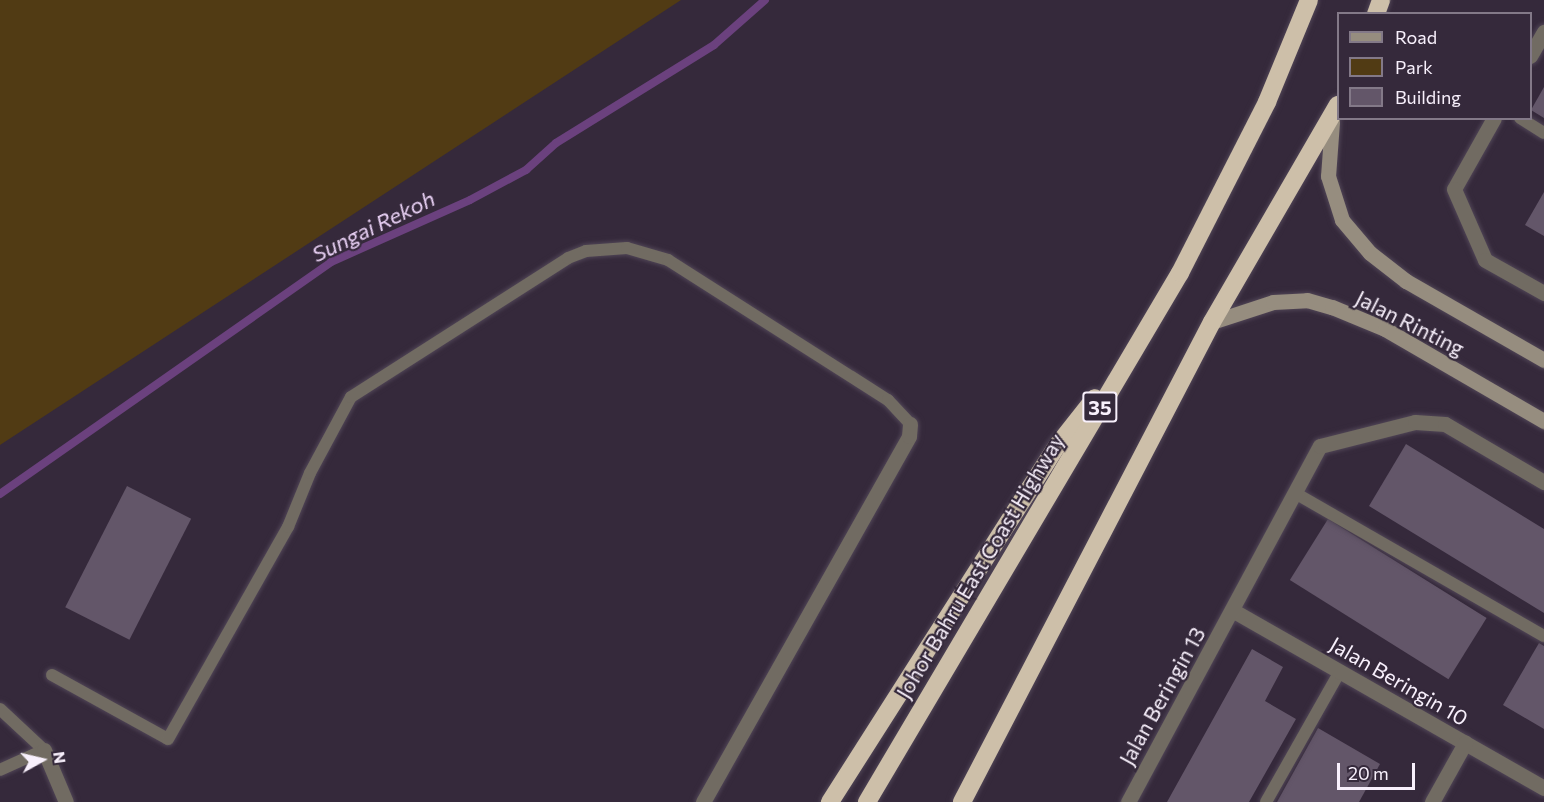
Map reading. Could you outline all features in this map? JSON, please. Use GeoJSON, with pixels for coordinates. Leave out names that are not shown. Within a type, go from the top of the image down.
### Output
{"type":"FeatureCollection","features":[{"type":"Feature","properties":{"kind":"highway","name":"Johor Bahru East Coast Highway"},"geometry":{"type":"LineString","coordinates":[[867,802],[1180,273],[1267,102],[1309,0]]}},
{"type":"Feature","properties":{"kind":"highway"},"geometry":{"type":"LineString","coordinates":[[962,802],[1212,321],[1335,114]]}},
{"type":"Feature","properties":{"kind":"highway"},"geometry":{"type":"LineString","coordinates":[[830,802],[1057,446],[1136,347]]}},
{"type":"Feature","properties":{"kind":"main road","name":"Jalan Rinting"},"geometry":{"type":"LineString","coordinates":[[1335,114],[1328,176],[1342,220],[1370,252],[1406,281],[1544,360]]}},
{"type":"Feature","properties":{"kind":"main road","name":"Jalan Rinting"},"geometry":{"type":"LineString","coordinates":[[1212,321],[1274,302],[1307,300],[1332,307],[1385,328],[1544,421]]}},
{"type":"Feature","properties":{"kind":"street"},"geometry":{"type":"LineString","coordinates":[[1532,53],[1544,32]]}},
{"type":"Feature","properties":{"kind":"street"},"geometry":{"type":"LineString","coordinates":[[1493,120],[1454,189],[1485,260],[1544,293]]}},
{"type":"Feature","properties":{"kind":"street","name":"Jalan Beringin 13"},"geometry":{"type":"LineString","coordinates":[[1128,802],[1320,446],[1415,422],[1445,424],[1544,482]]}},
{"type":"Feature","properties":{"kind":"street"},"geometry":{"type":"LineString","coordinates":[[704,802],[909,436],[910,424]]}},
{"type":"Feature","properties":{"kind":"street","name":"Jalan Beringin 10"},"geometry":{"type":"LineString","coordinates":[[1232,610],[1544,788]]}},
{"type":"Feature","properties":{"kind":"street"},"geometry":{"type":"LineString","coordinates":[[1432,802],[1465,743]]}},
{"type":"Feature","properties":{"kind":"street"},"geometry":{"type":"LineString","coordinates":[[44,750],[66,802]]}},
{"type":"Feature","properties":{"kind":"lane"},"geometry":{"type":"LineString","coordinates":[[1523,120],[1544,132]]}},
{"type":"Feature","properties":{"kind":"lane"},"geometry":{"type":"LineString","coordinates":[[52,675],[168,739],[288,527],[310,473],[351,398],[568,258],[586,251],[627,248],[668,260],[888,400],[910,424]]}},
{"type":"Feature","properties":{"kind":"lane"},"geometry":{"type":"LineString","coordinates":[[1295,493],[1544,636]]}},
{"type":"Feature","properties":{"kind":"lane"},"geometry":{"type":"LineString","coordinates":[[1266,802],[1340,671]]}},
{"type":"Feature","properties":{"kind":"lane"},"geometry":{"type":"LineString","coordinates":[[0,709],[44,750],[0,770]]}},
{"type":"Feature","properties":{"kind":"green space"},"geometry":{"type":"Polygon","coordinates":[[[0,0],[681,0],[0,445],[0,0]]]}},
{"type":"Feature","properties":{"kind":"building"},"geometry":{"type":"Polygon","coordinates":[[[1544,87],[1544,118],[1532,111],[1544,87]]]}},
{"type":"Feature","properties":{"kind":"building"},"geometry":{"type":"Polygon","coordinates":[[[1544,192],[1544,236],[1525,225],[1544,192]]]}},
{"type":"Feature","properties":{"kind":"building"},"geometry":{"type":"Polygon","coordinates":[[[1406,444],[1544,529],[1544,613],[1369,506],[1406,444]]]}},
{"type":"Feature","properties":{"kind":"building"},"geometry":{"type":"Polygon","coordinates":[[[127,486],[191,519],[129,640],[65,607],[127,486]]]}},
{"type":"Feature","properties":{"kind":"building"},"geometry":{"type":"Polygon","coordinates":[[[1328,519],[1487,618],[1448,679],[1290,580],[1328,519]]]}},
{"type":"Feature","properties":{"kind":"building"},"geometry":{"type":"Polygon","coordinates":[[[1539,643],[1544,646],[1544,729],[1503,705],[1539,643]]]}},
{"type":"Feature","properties":{"kind":"building"},"geometry":{"type":"Polygon","coordinates":[[[1252,649],[1283,667],[1265,701],[1296,719],[1249,802],[1167,802],[1252,649]]]}},
{"type":"Feature","properties":{"kind":"building"},"geometry":{"type":"Polygon","coordinates":[[[1318,728],[1380,764],[1359,802],[1277,802],[1318,728]]]}},
{"type":"Feature","properties":{"kind":"waterway","name":"Sungai Rekoh"},"geometry":{"type":"LineString","coordinates":[[0,494],[331,262],[470,200],[526,170],[556,143],[714,45],[765,0]]}}]}
